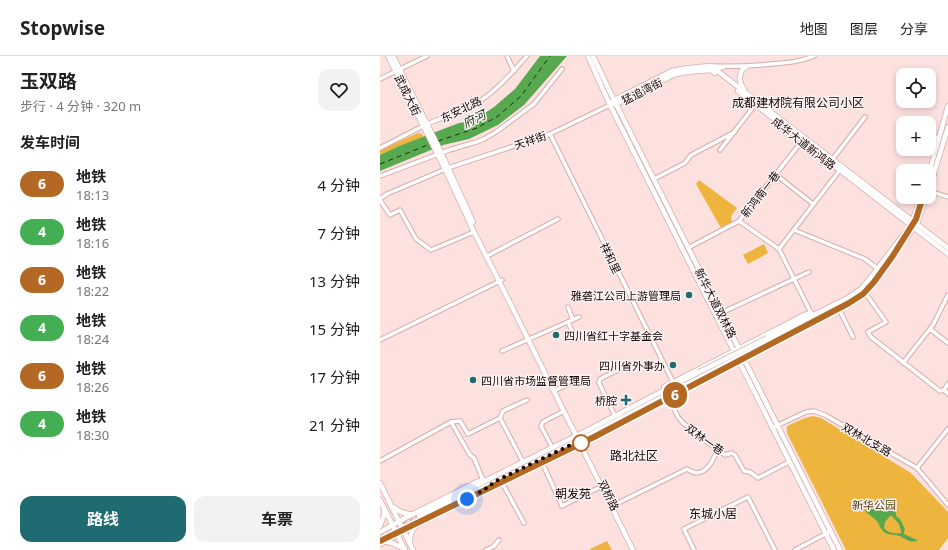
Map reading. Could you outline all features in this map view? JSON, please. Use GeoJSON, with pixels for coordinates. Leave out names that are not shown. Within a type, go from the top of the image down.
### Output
{"type":"FeatureCollection","features":[{"type":"Feature","properties":{"kind":"main road","name":"武成大街"},"geometry":{"type":"LineString","coordinates":[[388,56],[398,70]]}},
{"type":"Feature","properties":{"kind":"main road","name":"武成大街"},"geometry":{"type":"LineString","coordinates":[[393,56],[398,70],[447,168]]}},
{"type":"Feature","properties":{"kind":"main road","name":"新华大道双林路"},"geometry":{"type":"LineString","coordinates":[[588,56],[610,105],[834,550]]}},
{"type":"Feature","properties":{"kind":"main road","name":"新华大道双林路"},"geometry":{"type":"LineString","coordinates":[[593,56],[840,550]]}},
{"type":"Feature","properties":{"kind":"main road"},"geometry":{"type":"LineString","coordinates":[[746,94],[739,78],[742,70],[747,66]]}},
{"type":"Feature","properties":{"kind":"main road","name":"猛追湾街"},"geometry":{"type":"LineString","coordinates":[[610,105],[673,75],[712,69]]}},
{"type":"Feature","properties":{"kind":"main road","name":"成华大道新鸿路"},"geometry":{"type":"LineString","coordinates":[[712,69],[832,160],[948,254]]}},
{"type":"Feature","properties":{"kind":"main road","name":"成华大道新鸿路"},"geometry":{"type":"LineString","coordinates":[[712,69],[840,170],[914,225],[948,248]]}},
{"type":"Feature","properties":{"kind":"main road"},"geometry":{"type":"LineString","coordinates":[[932,164],[948,106]]}},
{"type":"Feature","properties":{"kind":"main road"},"geometry":{"type":"LineString","coordinates":[[936,170],[946,139],[948,127]]}},
{"type":"Feature","properties":{"kind":"main road"},"geometry":{"type":"LineString","coordinates":[[447,168],[474,232],[501,280]]}},
{"type":"Feature","properties":{"kind":"main road"},"geometry":{"type":"LineString","coordinates":[[447,168],[577,435]]}},
{"type":"Feature","properties":{"kind":"main road"},"geometry":{"type":"LineString","coordinates":[[381,541],[404,531],[418,518],[477,482],[496,479],[524,462],[700,375],[823,312],[855,293],[865,284],[914,225],[919,204]]}},
{"type":"Feature","properties":{"kind":"main road"},"geometry":{"type":"LineString","coordinates":[[380,532],[399,521],[418,518],[496,479],[541,460],[580,440],[650,400],[656,391],[733,350],[804,315],[823,312],[838,307],[853,299],[864,291],[874,280],[914,225],[923,204]]}},
{"type":"Feature","properties":{"kind":"main road"},"geometry":{"type":"LineString","coordinates":[[650,400],[660,400],[668,397],[806,326],[823,312]]}},
{"type":"Feature","properties":{"kind":"main road"},"geometry":{"type":"LineString","coordinates":[[530,338],[564,411],[577,435]]}},
{"type":"Feature","properties":{"kind":"main road","name":"双桥路"},"geometry":{"type":"LineString","coordinates":[[577,435],[634,550]]}},
{"type":"Feature","properties":{"kind":"main road"},"geometry":{"type":"LineString","coordinates":[[380,483],[412,548]]}},
{"type":"Feature","properties":{"kind":"main road","name":"双桥路"},"geometry":{"type":"LineString","coordinates":[[603,486],[614,505],[634,550]]}},
{"type":"Feature","properties":{"kind":"main road"},"geometry":{"type":"LineString","coordinates":[[381,502],[405,549]]}},
{"type":"Feature","properties":{"kind":"main road"},"geometry":{"type":"LineString","coordinates":[[380,526],[384,515],[381,502]]}},
{"type":"Feature","properties":{"kind":"main road"},"geometry":{"type":"LineString","coordinates":[[392,507],[418,518]]}},
{"type":"Feature","properties":{"kind":"main road"},"geometry":{"type":"LineString","coordinates":[[412,548],[410,540],[418,518]]}},
{"type":"Feature","properties":{"kind":"main road"},"geometry":{"type":"LineString","coordinates":[[381,541],[392,543],[405,549]]}},
{"type":"Feature","properties":{"kind":"street"},"geometry":{"type":"LineString","coordinates":[[380,79],[427,56]]}},
{"type":"Feature","properties":{"kind":"street"},"geometry":{"type":"LineString","coordinates":[[507,56],[514,71]]}},
{"type":"Feature","properties":{"kind":"street","name":"东安北路"},"geometry":{"type":"LineString","coordinates":[[380,148],[425,125],[469,107],[500,86],[527,56]]}},
{"type":"Feature","properties":{"kind":"street","name":"猛追湾街"},"geometry":{"type":"LineString","coordinates":[[712,69],[724,66],[747,66],[789,62],[814,56]]}},
{"type":"Feature","properties":{"kind":"street"},"geometry":{"type":"LineString","coordinates":[[380,176],[438,151],[476,142],[496,132],[534,104],[562,69]]}},
{"type":"Feature","properties":{"kind":"street","name":"天祥街"},"geometry":{"type":"LineString","coordinates":[[380,200],[387,194],[447,168],[550,134],[610,105]]}},
{"type":"Feature","properties":{"kind":"street"},"geometry":{"type":"LineString","coordinates":[[720,150],[756,105]]}},
{"type":"Feature","properties":{"kind":"street"},"geometry":{"type":"LineString","coordinates":[[832,160],[865,117]]}},
{"type":"Feature","properties":{"kind":"street"},"geometry":{"type":"LineString","coordinates":[[654,179],[685,163],[691,155],[735,132]]}},
{"type":"Feature","properties":{"kind":"street","name":"祥和里"},"geometry":{"type":"LineString","coordinates":[[550,134],[673,382]]}},
{"type":"Feature","properties":{"kind":"street","name":"新鸿南一巷"},"geometry":{"type":"LineString","coordinates":[[688,248],[739,221],[802,141]]}},
{"type":"Feature","properties":{"kind":"street"},"geometry":{"type":"LineString","coordinates":[[779,249],[840,170]]}},
{"type":"Feature","properties":{"kind":"street"},"geometry":{"type":"LineString","coordinates":[[775,174],[813,204]]}},
{"type":"Feature","properties":{"kind":"street"},"geometry":{"type":"LineString","coordinates":[[936,193],[948,197]]}},
{"type":"Feature","properties":{"kind":"street"},"geometry":{"type":"LineString","coordinates":[[380,200],[390,215],[400,210],[416,239],[431,250],[474,232]]}},
{"type":"Feature","properties":{"kind":"street"},"geometry":{"type":"LineString","coordinates":[[489,255],[558,219]]}},
{"type":"Feature","properties":{"kind":"street"},"geometry":{"type":"LineString","coordinates":[[739,221],[779,249],[811,313]]}},
{"type":"Feature","properties":{"kind":"street"},"geometry":{"type":"LineString","coordinates":[[794,230],[865,259],[878,269]]}},
{"type":"Feature","properties":{"kind":"street"},"geometry":{"type":"LineString","coordinates":[[721,313],[809,272]]}},
{"type":"Feature","properties":{"kind":"street"},"geometry":{"type":"LineString","coordinates":[[380,340],[501,280]]}},
{"type":"Feature","properties":{"kind":"street"},"geometry":{"type":"LineString","coordinates":[[864,291],[886,322],[868,332],[871,337],[940,391],[944,390],[948,394]]}},
{"type":"Feature","properties":{"kind":"street"},"geometry":{"type":"LineString","coordinates":[[903,363],[933,325],[948,295]]}},
{"type":"Feature","properties":{"kind":"street"},"geometry":{"type":"LineString","coordinates":[[568,307],[573,320]]}},
{"type":"Feature","properties":{"kind":"street"},"geometry":{"type":"LineString","coordinates":[[838,307],[853,337]]}},
{"type":"Feature","properties":{"kind":"street"},"geometry":{"type":"LineString","coordinates":[[502,351],[579,317]]}},
{"type":"Feature","properties":{"kind":"street"},"geometry":{"type":"LineString","coordinates":[[568,322],[576,340]]}},
{"type":"Feature","properties":{"kind":"street"},"geometry":{"type":"LineString","coordinates":[[930,329],[948,343]]}},
{"type":"Feature","properties":{"kind":"street"},"geometry":{"type":"LineString","coordinates":[[615,416],[599,383],[600,378],[628,365]]}},
{"type":"Feature","properties":{"kind":"street"},"geometry":{"type":"LineString","coordinates":[[556,390],[575,380]]}},
{"type":"Feature","properties":{"kind":"street"},"geometry":{"type":"LineString","coordinates":[[944,390],[948,384]]}},
{"type":"Feature","properties":{"kind":"street","name":"双林一巷"},"geometry":{"type":"LineString","coordinates":[[668,397],[678,417],[683,423],[725,455],[732,453],[735,455],[744,471],[750,472],[758,478],[789,462]]}},
{"type":"Feature","properties":{"kind":"street"},"geometry":{"type":"LineString","coordinates":[[380,461],[451,422],[460,421],[468,434],[500,418],[503,411],[527,400]]}},
{"type":"Feature","properties":{"kind":"street"},"geometry":{"type":"LineString","coordinates":[[552,448],[541,426],[543,422],[564,411]]}},
{"type":"Feature","properties":{"kind":"street","name":"双林北支路"},"geometry":{"type":"LineString","coordinates":[[772,428],[806,412],[814,411],[825,415],[917,468],[948,504]]}},
{"type":"Feature","properties":{"kind":"street"},"geometry":{"type":"LineString","coordinates":[[500,418],[524,462]]}},
{"type":"Feature","properties":{"kind":"street"},"geometry":{"type":"LineString","coordinates":[[451,422],[470,455],[474,458],[483,480]]}},
{"type":"Feature","properties":{"kind":"street"},"geometry":{"type":"LineString","coordinates":[[917,468],[948,429]]}},
{"type":"Feature","properties":{"kind":"street"},"geometry":{"type":"LineString","coordinates":[[614,505],[687,469],[695,473],[702,471],[710,466],[718,450]]}},
{"type":"Feature","properties":{"kind":"street"},"geometry":{"type":"LineString","coordinates":[[541,460],[562,506],[603,486]]}},
{"type":"Feature","properties":{"kind":"street"},"geometry":{"type":"LineString","coordinates":[[496,479],[524,523]]}},
{"type":"Feature","properties":{"kind":"street"},"geometry":{"type":"LineString","coordinates":[[694,550],[684,529],[748,496],[774,550]]}},
{"type":"Feature","properties":{"kind":"street"},"geometry":{"type":"LineString","coordinates":[[795,550],[831,531]]}},
{"type":"Feature","properties":{"kind":"street"},"geometry":{"type":"LineString","coordinates":[[486,550],[494,547],[499,540]]}},
{"type":"Feature","properties":{"kind":"green space"},"geometry":{"type":"Polygon","coordinates":[[[418,133],[422,134],[423,137],[380,155],[380,150],[418,133]]]}},
{"type":"Feature","properties":{"kind":"green space"},"geometry":{"type":"Polygon","coordinates":[[[699,180],[737,208],[731,216],[732,222],[721,228],[696,184],[699,180]]]}},
{"type":"Feature","properties":{"kind":"green space"},"geometry":{"type":"Polygon","coordinates":[[[764,244],[768,253],[748,264],[743,255],[764,244]]]}},
{"type":"Feature","properties":{"kind":"green space","name":"新华公园"},"geometry":{"type":"Polygon","coordinates":[[[813,416],[821,418],[911,473],[948,512],[948,538],[939,550],[846,550],[787,433],[787,426],[813,416]]]}},
{"type":"Feature","properties":{"kind":"green space"},"geometry":{"type":"Polygon","coordinates":[[[607,541],[612,550],[590,550],[590,549],[607,541]]]}},
{"type":"Feature","properties":{"kind":"water","name":"府河"},"geometry":{"type":"Polygon","coordinates":[[[540,56],[567,56],[524,105],[498,125],[469,139],[443,145],[380,171],[380,155],[399,146],[459,123],[466,122],[482,115],[494,107],[515,89],[540,56]]]}},
{"type":"Feature","properties":{"kind":"water"},"geometry":{"type":"Polygon","coordinates":[[[887,498],[895,501],[896,516],[900,519],[905,529],[904,534],[917,541],[910,541],[900,536],[886,533],[882,530],[878,522],[866,512],[865,509],[887,498]],[[890,516],[885,522],[884,528],[892,533],[901,533],[899,524],[892,516],[890,516]]]}},
{"type":"Feature","properties":{"kind":"ferry route"},"geometry":{"type":"LineString","coordinates":[[438,141],[477,128],[498,116],[521,96],[550,56]]}},
{"type":"Feature","properties":{"kind":"ferry route"},"geometry":{"type":"LineString","coordinates":[[380,164],[430,144]]}},
{"type":"Feature","properties":{"kind":"tunnel"},"geometry":{"type":"LineString","coordinates":[[380,535],[419,516]]}},
{"type":"Feature","properties":{"kind":"tunnel"},"geometry":{"type":"LineString","coordinates":[[380,539],[421,519]]}},
{"type":"Feature","properties":{"kind":"metro line","name":"6"},"geometry":{"type":"LineString","coordinates":[[380,541],[594,437],[849,303],[863,294],[874,282],[912,226],[921,204]]}},
{"type":"Feature","properties":{"kind":"place","name":"雅砻江公司上游管理局"},"geometry":{"type":"Point","coordinates":[689,295]}},
{"type":"Feature","properties":{"kind":"place","name":"四川省红十字基金会"},"geometry":{"type":"Point","coordinates":[556,335]}},
{"type":"Feature","properties":{"kind":"place","name":"四川省外事办"},"geometry":{"type":"Point","coordinates":[673,365]}},
{"type":"Feature","properties":{"kind":"place","name":"四川省市场监督管理局"},"geometry":{"type":"Point","coordinates":[473,380]}},
{"type":"Feature","properties":{"kind":"place","name":"桥腔"},"geometry":{"type":"Point","coordinates":[626,400]}},
{"type":"Feature","properties":{"kind":"district","name":"成都建材院有限公司小区"},"geometry":{"type":"Point","coordinates":[798,102]}},
{"type":"Feature","properties":{"kind":"district","name":"路北社区"},"geometry":{"type":"Point","coordinates":[634,455]}},
{"type":"Feature","properties":{"kind":"district","name":"朝发苑"},"geometry":{"type":"Point","coordinates":[573,493]}},
{"type":"Feature","properties":{"kind":"district","name":"东城小居"},"geometry":{"type":"Point","coordinates":[713,513]}},
{"type":"Feature","properties":{"kind":"route"},"geometry":{"type":"LineString","coordinates":[[467,499],[484,490],[496,481],[579,441],[581,443]]}}]}
